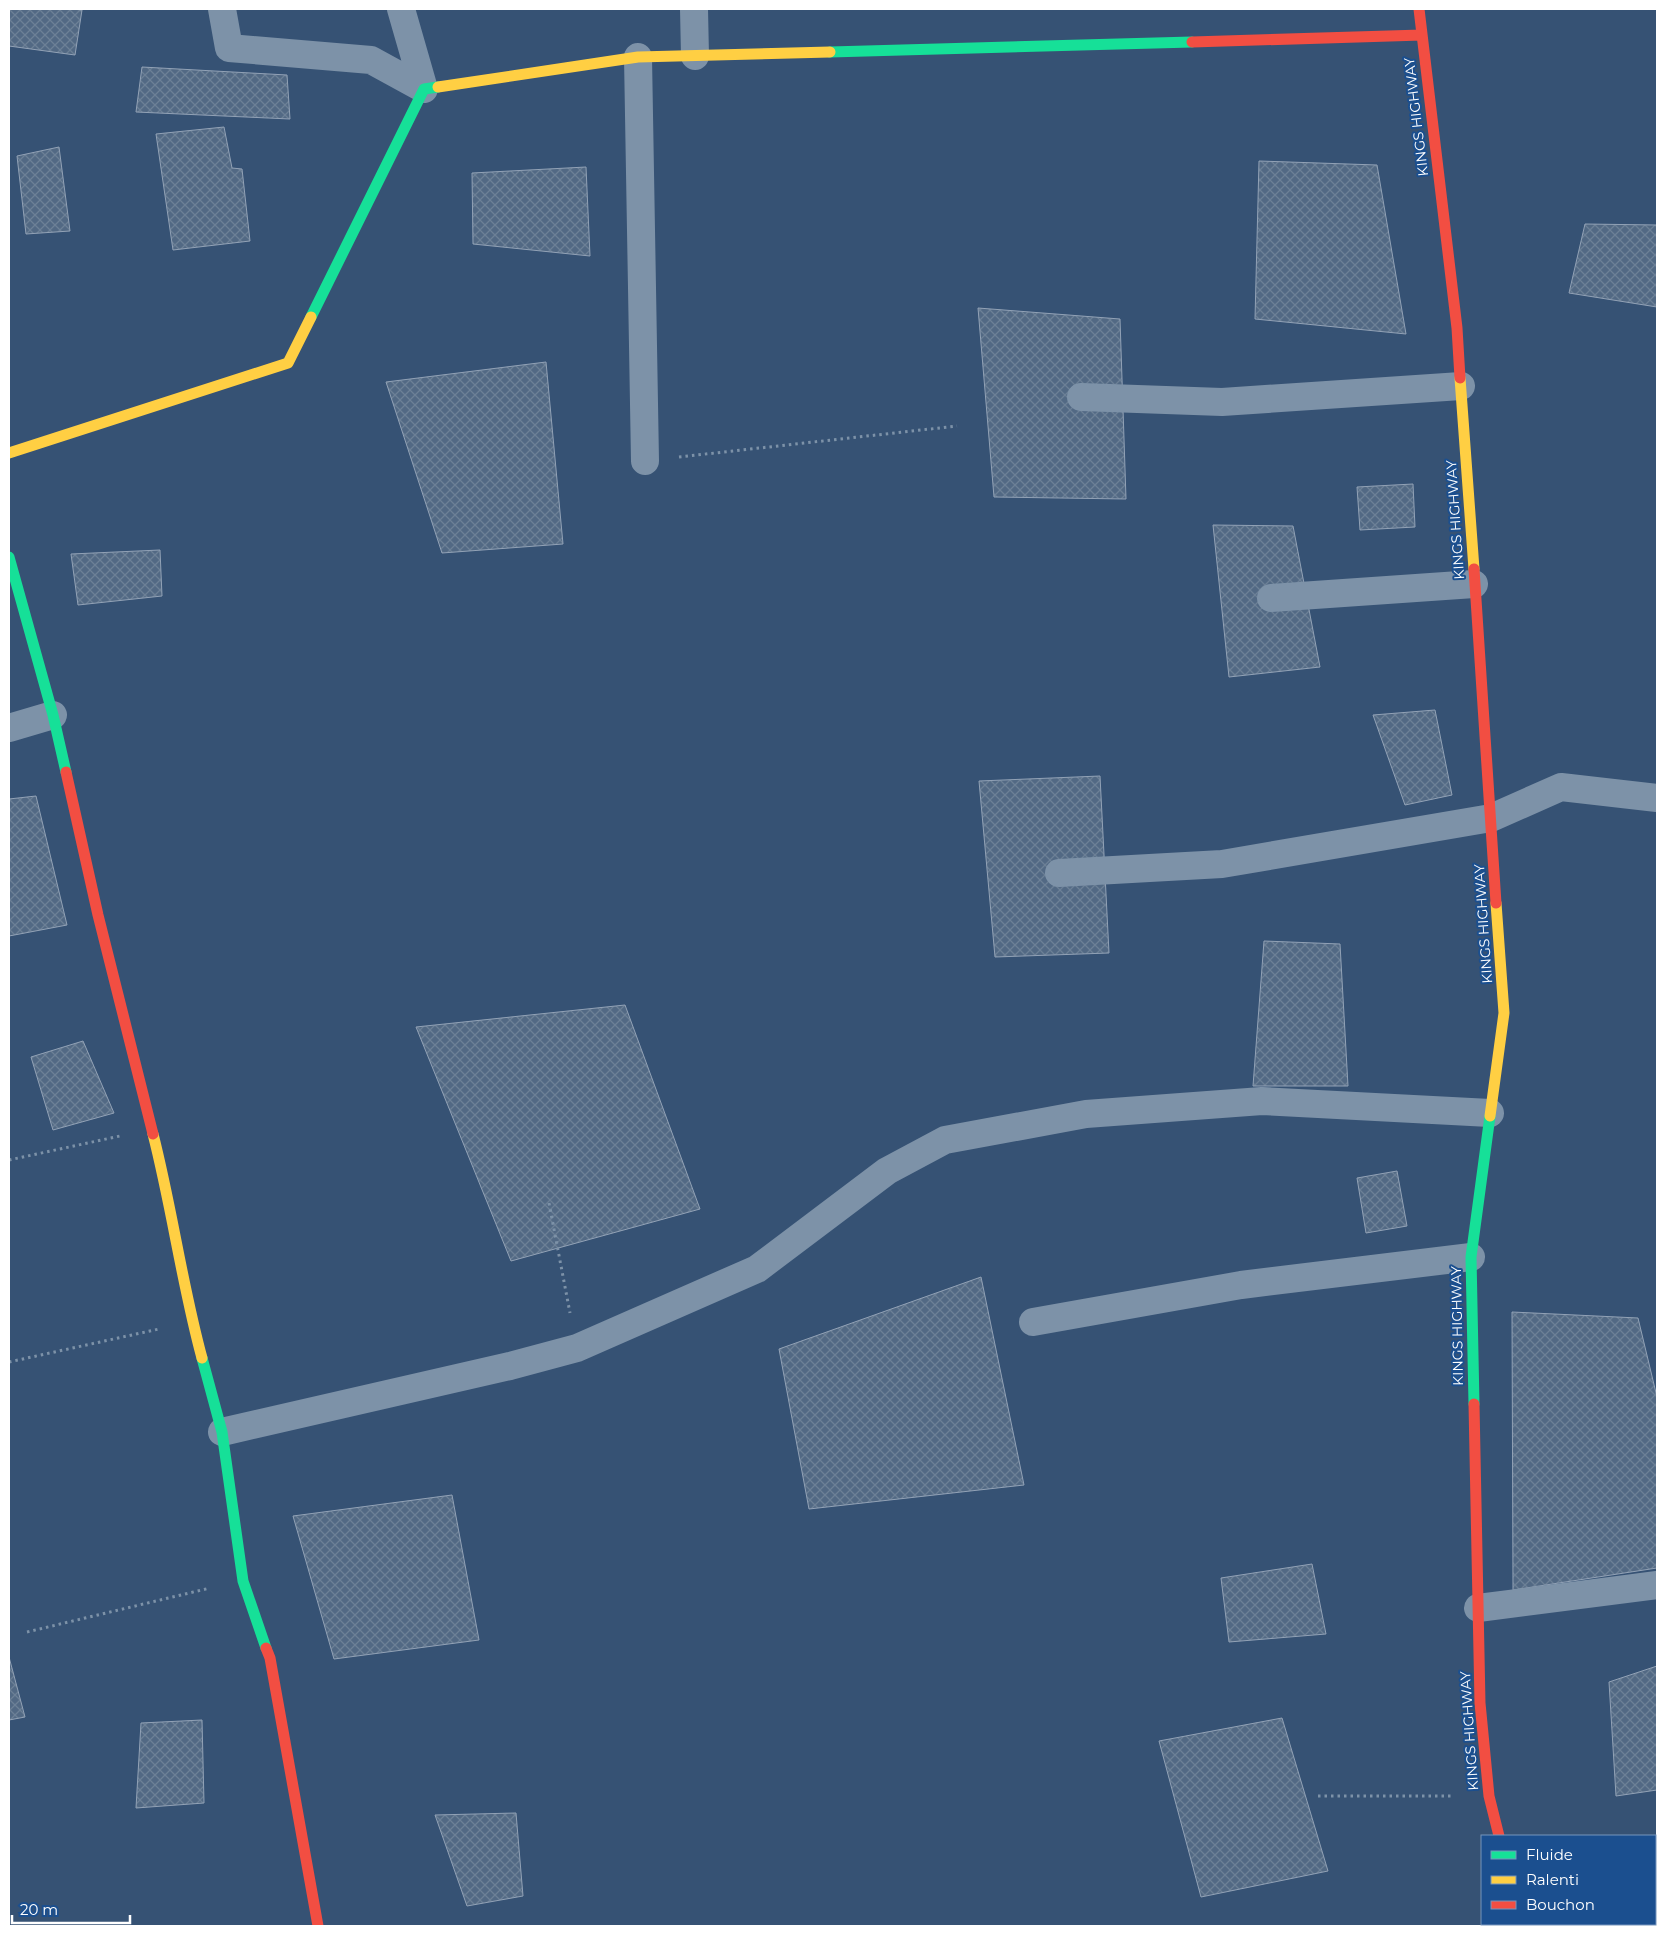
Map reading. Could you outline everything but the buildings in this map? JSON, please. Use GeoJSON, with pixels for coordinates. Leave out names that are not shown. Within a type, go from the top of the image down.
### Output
{"type":"FeatureCollection","features":[{"type":"Feature","properties":{"kind":"street"},"geometry":{"type":"LineString","coordinates":[[222,9],[228,48],[371,60],[424,89],[638,57],[1422,35]]}},
{"type":"Feature","properties":{"kind":"street"},"geometry":{"type":"LineString","coordinates":[[9,453],[288,363],[424,89],[401,9]]}},
{"type":"Feature","properties":{"kind":"street"},"geometry":{"type":"LineString","coordinates":[[694,9],[695,56]]}},
{"type":"Feature","properties":{"kind":"street","name":"KINGS HIGHWAY"},"geometry":{"type":"LineString","coordinates":[[1419,9],[1457,328],[1504,1013],[1471,1257],[1480,1703],[1489,1796],[1499,1835]]}},
{"type":"Feature","properties":{"kind":"street"},"geometry":{"type":"LineString","coordinates":[[638,57],[645,461]]}},
{"type":"Feature","properties":{"kind":"street"},"geometry":{"type":"LineString","coordinates":[[1081,397],[1222,402],[1461,386]]}},
{"type":"Feature","properties":{"kind":"street"},"geometry":{"type":"LineString","coordinates":[[9,556],[53,715],[98,915],[164,1172],[192,1322],[222,1432],[242,1581],[270,1658],[318,1926]]}},
{"type":"Feature","properties":{"kind":"street"},"geometry":{"type":"LineString","coordinates":[[1271,598],[1474,584]]}},
{"type":"Feature","properties":{"kind":"street"},"geometry":{"type":"LineString","coordinates":[[9,728],[53,715]]}},
{"type":"Feature","properties":{"kind":"street"},"geometry":{"type":"LineString","coordinates":[[1059,873],[1222,864],[1490,818],[1560,787],[1657,798]]}},
{"type":"Feature","properties":{"kind":"street"},"geometry":{"type":"LineString","coordinates":[[222,1432],[510,1366],[577,1348],[757,1269],[886,1170],[945,1140],[1086,1114],[1262,1101],[1490,1114]]}},
{"type":"Feature","properties":{"kind":"street"},"geometry":{"type":"LineString","coordinates":[[1033,1322],[1241,1285],[1471,1257]]}},
{"type":"Feature","properties":{"kind":"street"},"geometry":{"type":"LineString","coordinates":[[1478,1608],[1657,1585]]}},
{"type":"Feature","properties":{"kind":"path"},"geometry":{"type":"LineString","coordinates":[[645,461],[957,426]]}},
{"type":"Feature","properties":{"kind":"path"},"geometry":{"type":"LineString","coordinates":[[9,1160],[152,1128]]}},
{"type":"Feature","properties":{"kind":"path"},"geometry":{"type":"LineString","coordinates":[[549,1203],[577,1348]]}},
{"type":"Feature","properties":{"kind":"path"},"geometry":{"type":"LineString","coordinates":[[9,1362],[192,1322]]}},
{"type":"Feature","properties":{"kind":"path"},"geometry":{"type":"LineString","coordinates":[[27,1632],[242,1581]]}},
{"type":"Feature","properties":{"kind":"path"},"geometry":{"type":"LineString","coordinates":[[1318,1796],[1489,1796]]}},
{"type":"Feature","properties":{"kind":"traffic: fast"},"geometry":{"type":"LineString","coordinates":[[830,52],[1192,42]]}},
{"type":"Feature","properties":{"kind":"traffic: fast"},"geometry":{"type":"LineString","coordinates":[[311,317],[424,89],[438,87]]}},
{"type":"Feature","properties":{"kind":"traffic: fast"},"geometry":{"type":"LineString","coordinates":[[9,557],[53,715],[66,772]]}},
{"type":"Feature","properties":{"kind":"traffic: fast"},"geometry":{"type":"LineString","coordinates":[[1474,1404],[1471,1257],[1490,1116]]}},
{"type":"Feature","properties":{"kind":"traffic: fast"},"geometry":{"type":"LineString","coordinates":[[202,1358],[222,1432],[243,1581],[266,1648]]}},
{"type":"Feature","properties":{"kind":"traffic: slow"},"geometry":{"type":"LineString","coordinates":[[438,87],[638,57],[830,52]]}},
{"type":"Feature","properties":{"kind":"traffic: slow"},"geometry":{"type":"LineString","coordinates":[[9,453],[288,363],[311,317]]}},
{"type":"Feature","properties":{"kind":"traffic: slow"},"geometry":{"type":"LineString","coordinates":[[1460,378],[1474,569]]}},
{"type":"Feature","properties":{"kind":"traffic: slow"},"geometry":{"type":"LineString","coordinates":[[1490,1116],[1504,1013],[1496,903]]}},
{"type":"Feature","properties":{"kind":"traffic: slow"},"geometry":{"type":"LineString","coordinates":[[153,1134],[202,1358]]}},
{"type":"Feature","properties":{"kind":"traffic: jam"},"geometry":{"type":"LineString","coordinates":[[1419,9],[1457,328],[1460,378]]}},
{"type":"Feature","properties":{"kind":"traffic: jam"},"geometry":{"type":"LineString","coordinates":[[1192,42],[1422,35]]}},
{"type":"Feature","properties":{"kind":"traffic: jam"},"geometry":{"type":"LineString","coordinates":[[1474,569],[1496,903]]}},
{"type":"Feature","properties":{"kind":"traffic: jam"},"geometry":{"type":"LineString","coordinates":[[66,772],[98,915],[153,1134]]}},
{"type":"Feature","properties":{"kind":"traffic: jam"},"geometry":{"type":"LineString","coordinates":[[1474,1404],[1480,1703],[1489,1796],[1499,1835]]}},
{"type":"Feature","properties":{"kind":"traffic: jam"},"geometry":{"type":"LineString","coordinates":[[266,1648],[270,1658],[318,1926]]}}]}
